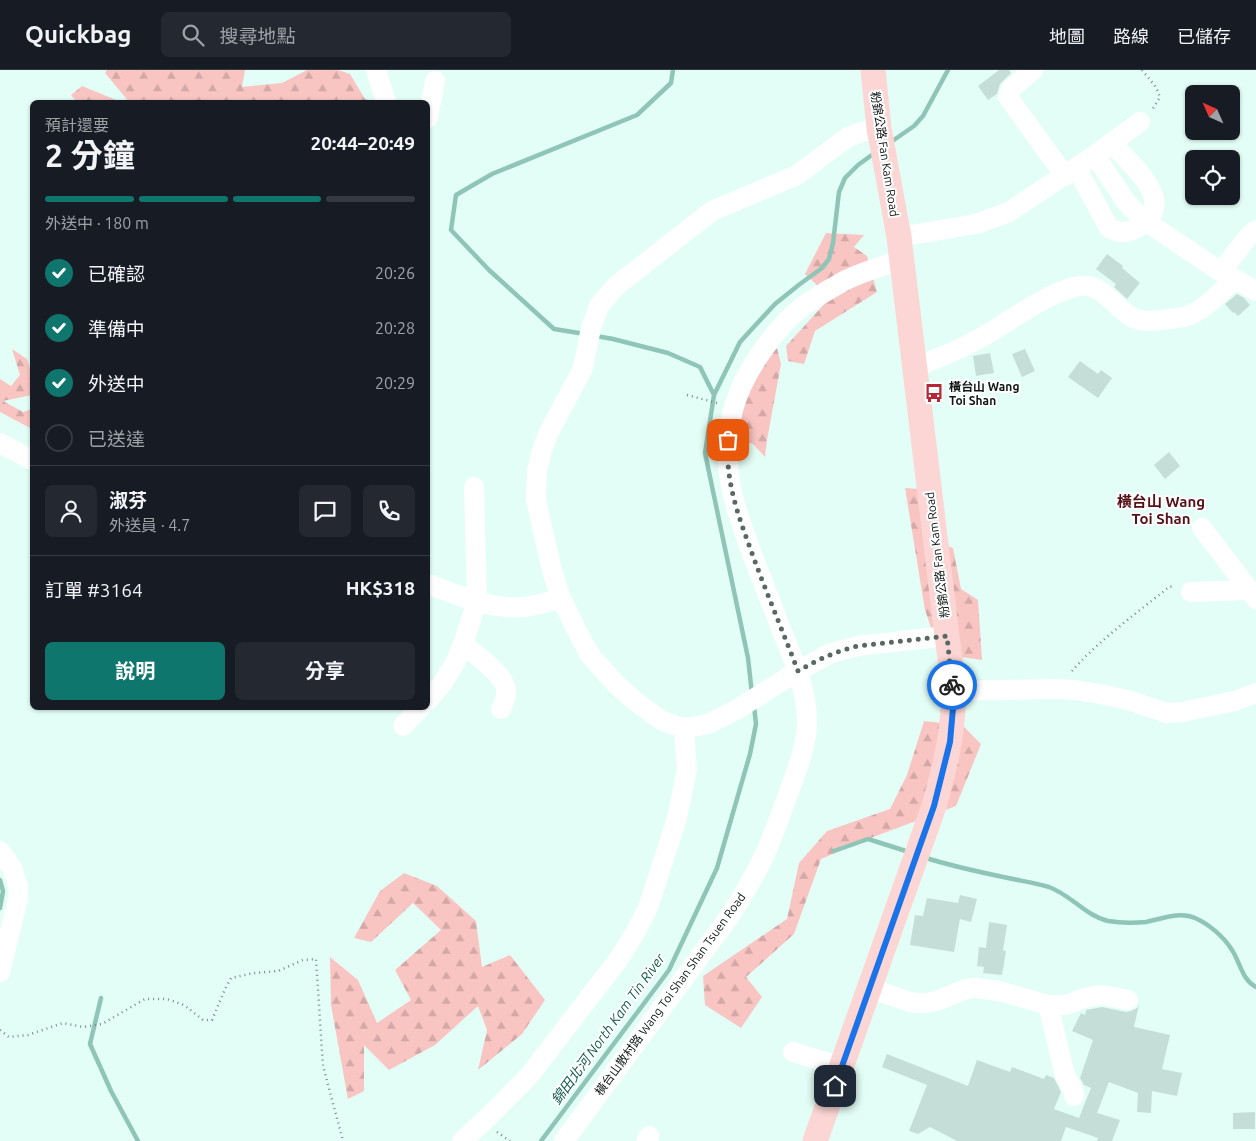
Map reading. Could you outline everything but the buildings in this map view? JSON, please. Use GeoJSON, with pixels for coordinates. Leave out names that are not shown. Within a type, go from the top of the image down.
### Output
{"type":"FeatureCollection","features":[{"type":"Feature","properties":{"kind":"main road","name":"粉錦公路 Fan Kam Road"},"geometry":{"type":"LineString","coordinates":[[814,1141],[842,1067],[938,793],[950,742],[953,708],[947,636],[915,367],[900,248],[879,128],[873,70]]}},
{"type":"Feature","properties":{"kind":"street"},"geometry":{"type":"LineString","coordinates":[[376,70],[385,100]]}},
{"type":"Feature","properties":{"kind":"street"},"geometry":{"type":"LineString","coordinates":[[1033,70],[1010,89],[1008,97],[1071,172],[1109,228],[1124,233],[1138,227],[1152,216],[1155,210],[1153,195],[1148,184],[1140,174],[1111,143]]}},
{"type":"Feature","properties":{"kind":"street"},"geometry":{"type":"LineString","coordinates":[[430,107],[435,81]]}},
{"type":"Feature","properties":{"kind":"street","name":"橫台山散村路 Wang Toi Shan Shan Tsuen Road"},"geometry":{"type":"LineString","coordinates":[[564,1141],[740,900],[765,854],[797,770],[807,728],[803,688],[745,534],[731,488],[728,462],[728,440],[733,408],[755,361],[784,323],[823,293],[869,270],[900,248],[1009,212],[1095,156],[1140,122]]}},
{"type":"Feature","properties":{"kind":"street"},"geometry":{"type":"LineString","coordinates":[[879,128],[848,137],[797,175],[712,211],[616,286],[599,306],[590,328],[585,356],[578,379],[548,434],[537,470],[536,500],[552,570],[561,598],[590,654],[616,684],[636,702],[661,720],[684,728],[710,723],[736,710],[773,686],[831,653],[858,646],[947,636]]}},
{"type":"Feature","properties":{"kind":"street"},"geometry":{"type":"LineString","coordinates":[[1095,156],[1136,214],[1228,276],[1256,291]]}},
{"type":"Feature","properties":{"kind":"street"},"geometry":{"type":"LineString","coordinates":[[915,367],[983,337],[1041,302],[1075,287],[1088,286],[1099,289],[1132,317],[1150,321],[1185,317],[1203,308],[1228,276],[1247,238],[1256,230]]}},
{"type":"Feature","properties":{"kind":"street"},"geometry":{"type":"LineString","coordinates":[[0,443],[30,459]]}},
{"type":"Feature","properties":{"kind":"street"},"geometry":{"type":"LineString","coordinates":[[430,698],[456,663],[477,601],[474,487]]}},
{"type":"Feature","properties":{"kind":"street"},"geometry":{"type":"LineString","coordinates":[[1202,528],[1252,594]]}},
{"type":"Feature","properties":{"kind":"street"},"geometry":{"type":"LineString","coordinates":[[430,585],[477,601],[502,607],[542,604],[561,598]]}},
{"type":"Feature","properties":{"kind":"street"},"geometry":{"type":"LineString","coordinates":[[1191,592],[1252,594]]}},
{"type":"Feature","properties":{"kind":"street"},"geometry":{"type":"LineString","coordinates":[[463,644],[499,675],[504,683],[506,690],[505,700],[501,709]]}},
{"type":"Feature","properties":{"kind":"street"},"geometry":{"type":"LineString","coordinates":[[953,691],[1075,690],[1128,700],[1167,712],[1182,712],[1235,701],[1256,693]]}},
{"type":"Feature","properties":{"kind":"street"},"geometry":{"type":"LineString","coordinates":[[403,726],[418,710]]}},
{"type":"Feature","properties":{"kind":"street"},"geometry":{"type":"LineString","coordinates":[[462,1141],[528,1076],[618,960],[635,933],[648,908],[677,818],[687,770],[684,728]]}},
{"type":"Feature","properties":{"kind":"street"},"geometry":{"type":"LineString","coordinates":[[0,851],[12,868],[18,886],[18,899],[0,972]]}},
{"type":"Feature","properties":{"kind":"street"},"geometry":{"type":"LineString","coordinates":[[870,988],[910,1002],[926,1003],[937,1001],[970,988],[999,991],[1048,1005],[1066,1005],[1084,998],[1102,995],[1128,1000]]}},
{"type":"Feature","properties":{"kind":"street"},"geometry":{"type":"LineString","coordinates":[[1048,1005],[1065,1075],[1074,1096]]}},
{"type":"Feature","properties":{"kind":"street"},"geometry":{"type":"LineString","coordinates":[[793,1052],[842,1067]]}},
{"type":"Feature","properties":{"kind":"path"},"geometry":{"type":"LineString","coordinates":[[1140,122],[1160,97],[1156,87],[1142,70]]}},
{"type":"Feature","properties":{"kind":"path"},"geometry":{"type":"LineString","coordinates":[[687,396],[725,405]]}},
{"type":"Feature","properties":{"kind":"path"},"geometry":{"type":"LineString","coordinates":[[1056,690],[1078,664],[1170,587],[1176,586],[1191,592]]}},
{"type":"Feature","properties":{"kind":"path"},"geometry":{"type":"LineString","coordinates":[[0,1030],[10,1037],[28,1035],[63,1023],[84,1027],[102,1024],[145,1000],[167,998],[184,1006],[203,1020],[212,1020],[231,978],[254,973],[278,971],[303,960],[316,959],[323,1066],[343,1141]]}},
{"type":"Feature","properties":{"kind":"path"},"geometry":{"type":"LineString","coordinates":[[495,1130],[510,1141]]}},
{"type":"Feature","properties":{"kind":"green space"},"geometry":{"type":"Polygon","coordinates":[[[107,70],[245,70],[242,87],[282,83],[307,70],[338,70],[350,74],[365,99],[370,100],[127,100],[105,73],[107,70]]]}},
{"type":"Feature","properties":{"kind":"green space"},"geometry":{"type":"Polygon","coordinates":[[[82,86],[116,100],[75,100],[71,95],[82,86]]]}},
{"type":"Feature","properties":{"kind":"green space"},"geometry":{"type":"Polygon","coordinates":[[[826,233],[864,235],[854,247],[867,256],[877,292],[815,331],[804,364],[788,361],[786,346],[828,300],[817,285],[805,274],[826,233]]]}},
{"type":"Feature","properties":{"kind":"green space"},"geometry":{"type":"Polygon","coordinates":[[[777,348],[781,364],[765,457],[752,443],[734,448],[741,416],[759,364],[777,348]]]}},
{"type":"Feature","properties":{"kind":"green space"},"geometry":{"type":"Polygon","coordinates":[[[12,349],[27,359],[30,369],[30,395],[3,401],[23,412],[30,410],[30,428],[0,412],[0,379],[11,386],[20,375],[12,349]]]}},
{"type":"Feature","properties":{"kind":"green space"},"geometry":{"type":"Polygon","coordinates":[[[905,488],[918,489],[924,538],[953,548],[961,589],[978,600],[982,660],[940,654],[925,610],[905,488]]]}},
{"type":"Feature","properties":{"kind":"green space"},"geometry":{"type":"Polygon","coordinates":[[[924,721],[962,725],[981,744],[956,806],[821,859],[794,934],[746,977],[762,997],[741,1028],[705,1005],[703,976],[787,919],[799,863],[827,831],[890,809],[907,775],[924,721]]]}},
{"type":"Feature","properties":{"kind":"green space"},"geometry":{"type":"Polygon","coordinates":[[[404,873],[437,886],[476,921],[482,967],[510,955],[545,1000],[522,1034],[478,1070],[487,1030],[478,1006],[435,1045],[389,1070],[364,1045],[364,1091],[348,1099],[331,1005],[330,957],[358,980],[377,1023],[411,1000],[395,970],[441,930],[413,903],[371,942],[354,938],[380,891],[404,873]]]}},
{"type":"Feature","properties":{"kind":"waterway"},"geometry":{"type":"LineString","coordinates":[[585,334],[554,329],[489,270],[451,230],[456,195],[492,174],[637,115],[671,83],[673,70]]}},
{"type":"Feature","properties":{"kind":"waterway"},"geometry":{"type":"LineString","coordinates":[[891,142],[914,126],[923,116],[948,70]]}},
{"type":"Feature","properties":{"kind":"waterway","name":"錦田北河 North Kam Tin River"},"geometry":{"type":"LineString","coordinates":[[752,694],[748,658],[705,453],[714,395],[740,342],[775,304],[822,268],[829,259],[833,243],[839,192],[845,178],[858,165],[876,152]]}},
{"type":"Feature","properties":{"kind":"waterway"},"geometry":{"type":"LineString","coordinates":[[596,336],[668,353],[700,367],[714,395]]}},
{"type":"Feature","properties":{"kind":"waterway","name":"錦田北河 North Kam Tin River"},"geometry":{"type":"LineString","coordinates":[[541,1141],[669,970],[717,868],[750,754],[756,724],[754,706]]}},
{"type":"Feature","properties":{"kind":"waterway"},"geometry":{"type":"LineString","coordinates":[[834,851],[868,839],[909,852]]}},
{"type":"Feature","properties":{"kind":"waterway"},"geometry":{"type":"LineString","coordinates":[[923,857],[965,869],[1049,887],[1093,915],[1108,921],[1146,922],[1177,915],[1195,918],[1211,927],[1225,940],[1235,955],[1247,980],[1256,987]]}},
{"type":"Feature","properties":{"kind":"waterway"},"geometry":{"type":"LineString","coordinates":[[0,880],[3,891],[0,908]]}},
{"type":"Feature","properties":{"kind":"waterway"},"geometry":{"type":"LineString","coordinates":[[101,998],[90,1044],[111,1091],[138,1141]]}},
{"type":"Feature","properties":{"kind":"way so far"},"geometry":{"type":"LineString","coordinates":[[728,440],[731,488],[758,571],[798,671],[831,653],[858,646],[947,636],[952,685]]}},
{"type":"Feature","properties":{"kind":"place","name":"橫台山 Wang Toi Shan"},"geometry":{"type":"Point","coordinates":[934,393]}},
{"type":"Feature","properties":{"kind":"district","name":"橫台山 Wang Toi Shan"},"geometry":{"type":"Point","coordinates":[1161,510]}},
{"type":"Feature","properties":{"kind":"route"},"geometry":{"type":"LineString","coordinates":[[835,1086],[940,786],[950,742],[953,708],[952,685]]}}]}
